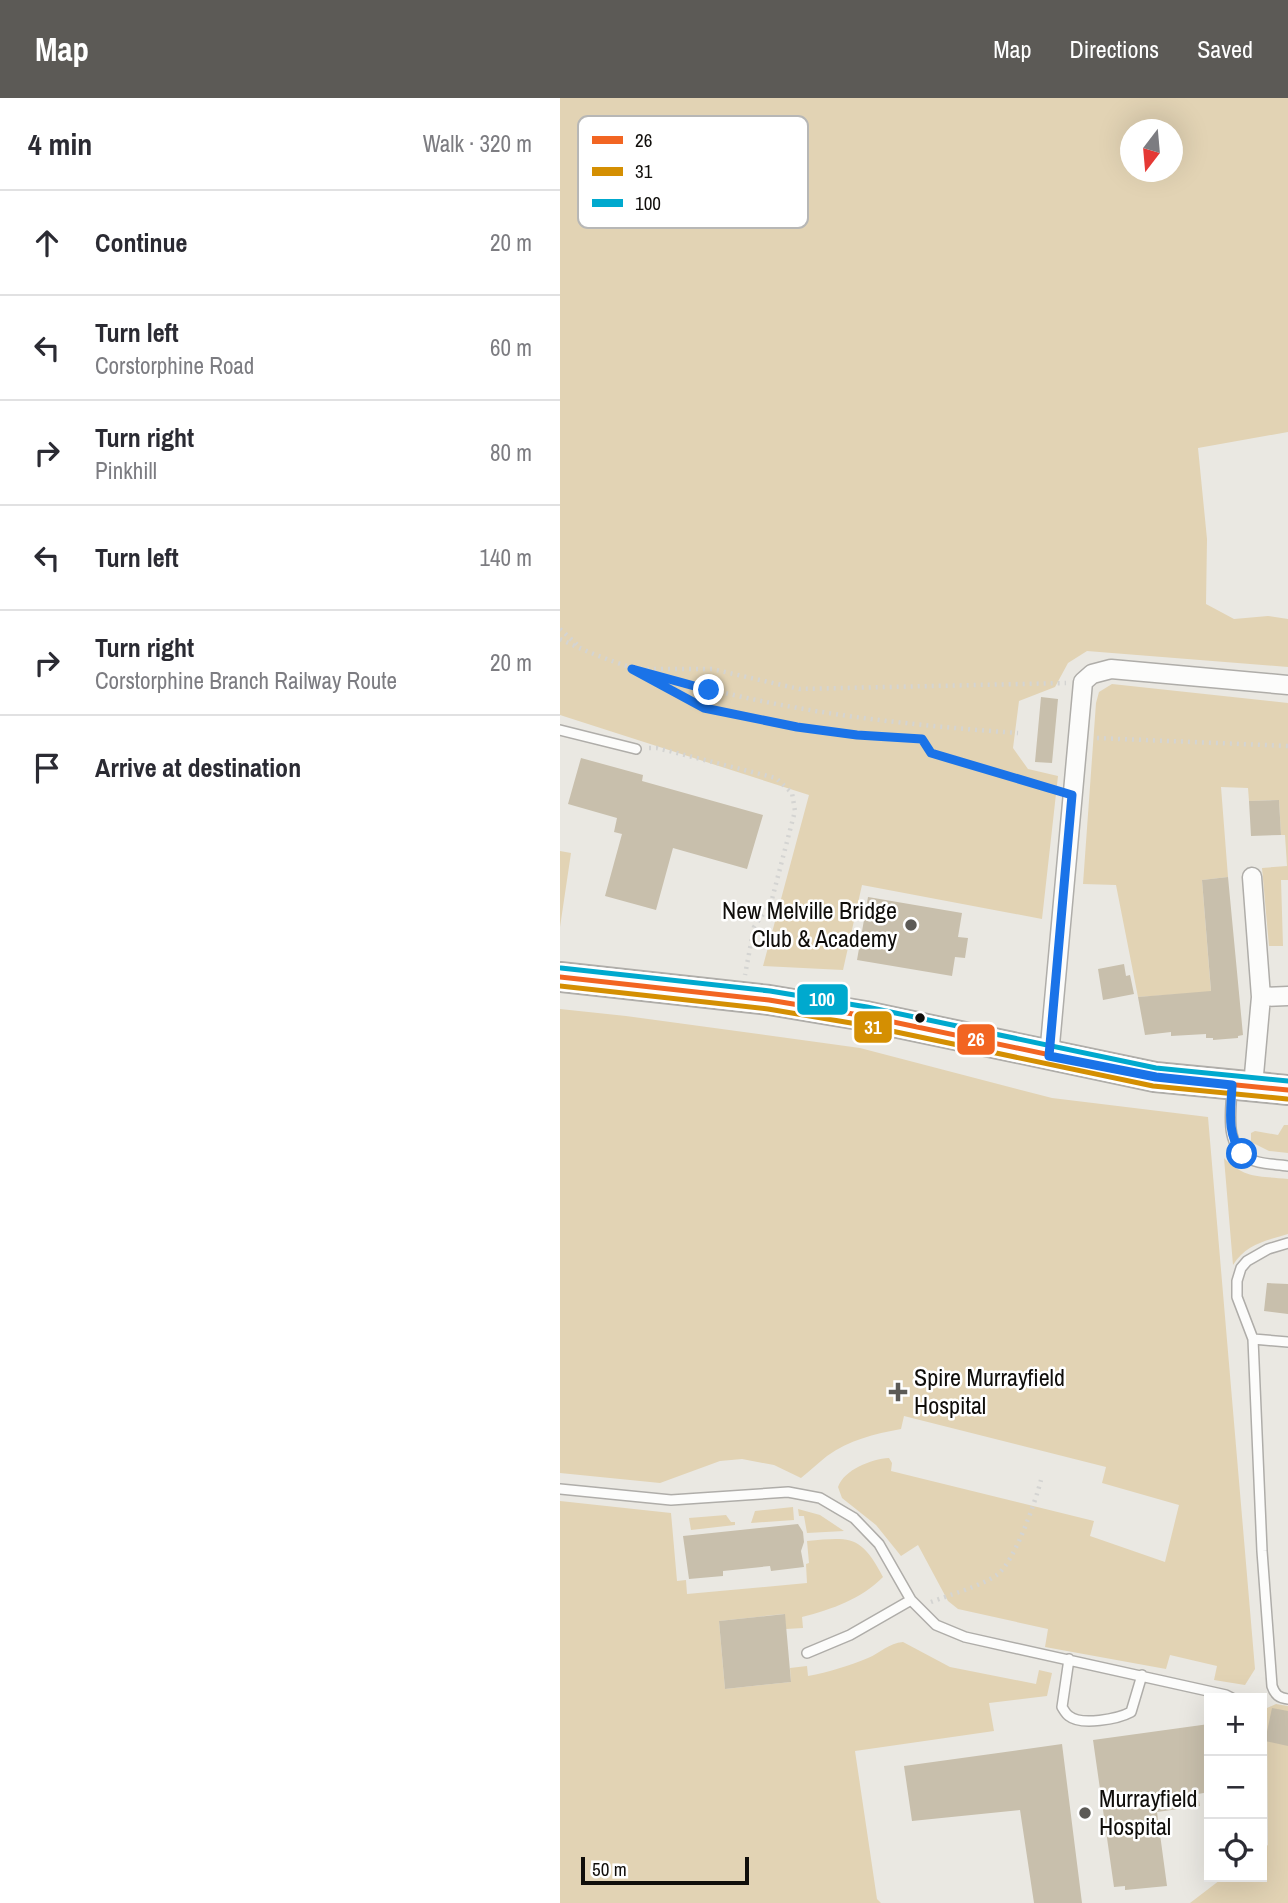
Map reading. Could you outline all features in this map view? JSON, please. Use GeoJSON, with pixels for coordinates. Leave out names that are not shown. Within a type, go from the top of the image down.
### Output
{"type":"FeatureCollection","features":[{"type":"Feature","properties":{"kind":"main road"},"geometry":{"type":"LineString","coordinates":[[560,977],[741,996],[865,1016],[1156,1077],[1288,1090]]}},
{"type":"Feature","properties":{"kind":"street"},"geometry":{"type":"LineString","coordinates":[[1049,1056],[1083,682],[1092,674],[1111,669],[1288,685]]}},
{"type":"Feature","properties":{"kind":"street"},"geometry":{"type":"LineString","coordinates":[[1243,1086],[1261,997],[1252,877]]}},
{"type":"Feature","properties":{"kind":"street"},"geometry":{"type":"LineString","coordinates":[[1261,997],[1288,996]]}},
{"type":"Feature","properties":{"kind":"lane"},"geometry":{"type":"LineString","coordinates":[[560,730],[636,749]]}},
{"type":"Feature","properties":{"kind":"lane"},"geometry":{"type":"LineString","coordinates":[[1243,1086],[1230,1113],[1233,1141],[1242,1154],[1250,1159],[1288,1166]]}},
{"type":"Feature","properties":{"kind":"lane"},"geometry":{"type":"LineString","coordinates":[[1288,1243],[1255,1255],[1241,1268],[1237,1281],[1237,1297],[1253,1339],[1270,1664],[1275,1694],[1281,1699],[1288,1699]]}},
{"type":"Feature","properties":{"kind":"lane"},"geometry":{"type":"LineString","coordinates":[[1253,1339],[1288,1342]]}},
{"type":"Feature","properties":{"kind":"lane"},"geometry":{"type":"LineString","coordinates":[[560,1489],[671,1500],[788,1492],[820,1498],[854,1518],[879,1544],[914,1604],[936,1625],[965,1637],[1218,1693]]}},
{"type":"Feature","properties":{"kind":"lane"},"geometry":{"type":"LineString","coordinates":[[807,1653],[914,1604]]}},
{"type":"Feature","properties":{"kind":"lane"},"geometry":{"type":"LineString","coordinates":[[1069,1659],[1062,1707],[1069,1717],[1080,1720],[1118,1718],[1131,1712],[1142,1675]]}},
{"type":"Feature","properties":{"kind":"path"},"geometry":{"type":"LineString","coordinates":[[560,629],[584,651]]}},
{"type":"Feature","properties":{"kind":"path"},"geometry":{"type":"LineString","coordinates":[[560,639],[632,669],[795,709],[903,724],[1018,733]]}},
{"type":"Feature","properties":{"kind":"path"},"geometry":{"type":"LineString","coordinates":[[632,669],[712,669],[799,689],[1083,682]]}},
{"type":"Feature","properties":{"kind":"path"},"geometry":{"type":"LineString","coordinates":[[632,669],[704,708],[797,727],[857,735],[922,739],[931,753],[1072,795]]}},
{"type":"Feature","properties":{"kind":"path"},"geometry":{"type":"LineString","coordinates":[[1097,738],[1288,746]]}},
{"type":"Feature","properties":{"kind":"path"},"geometry":{"type":"LineString","coordinates":[[636,749],[657,748],[776,778],[792,793],[796,811],[771,903],[754,927],[741,996]]}},
{"type":"Feature","properties":{"kind":"path"},"geometry":{"type":"LineString","coordinates":[[914,1604],[995,1576],[1006,1567],[1034,1506],[1041,1480]]}},
{"type":"Feature","properties":{"kind":"shaded area"},"geometry":{"type":"Polygon","coordinates":[[[560,98],[1288,98],[1288,432],[1198,448],[1207,539],[1206,604],[1234,619],[1268,616],[1288,619],[1288,667],[1087,651],[1068,663],[1055,687],[1019,701],[1013,748],[1028,769],[1058,776],[1042,919],[862,885],[843,970],[763,966],[809,795],[560,715],[560,98]]]}},
{"type":"Feature","properties":{"kind":"shaded area"},"geometry":{"type":"Polygon","coordinates":[[[1112,684],[1288,703],[1288,880],[1281,880],[1283,946],[1269,946],[1262,868],[1287,866],[1285,835],[1281,835],[1279,800],[1249,801],[1248,788],[1221,787],[1228,877],[1202,880],[1211,992],[1138,997],[1116,885],[1083,884],[1096,703],[1099,692],[1112,684]]]}},
{"type":"Feature","properties":{"kind":"shaded area"},"geometry":{"type":"Polygon","coordinates":[[[560,851],[571,853],[560,927],[560,851]]]}},
{"type":"Feature","properties":{"kind":"shaded area"},"geometry":{"type":"Polygon","coordinates":[[[560,1009],[860,1048],[1052,1098],[1208,1117],[1255,1669],[1245,1685],[1214,1680],[1217,1666],[1170,1655],[1166,1669],[1045,1647],[1048,1629],[958,1609],[948,1601],[918,1545],[901,1556],[876,1525],[842,1498],[838,1487],[846,1475],[859,1466],[889,1458],[892,1463],[891,1471],[1094,1521],[1090,1536],[1165,1562],[1179,1505],[1102,1483],[1106,1467],[904,1416],[901,1429],[844,1446],[827,1456],[801,1478],[774,1465],[742,1459],[720,1461],[660,1483],[560,1473],[560,1009]]]}},
{"type":"Feature","properties":{"kind":"shaded area"},"geometry":{"type":"Polygon","coordinates":[[[1284,1125],[1288,1125],[1288,1153],[1269,1151],[1251,1142],[1251,1133],[1255,1131],[1278,1135],[1284,1125]]]}},
{"type":"Feature","properties":{"kind":"shaded area"},"geometry":{"type":"Polygon","coordinates":[[[1224,1158],[1246,1173],[1288,1179],[1288,1234],[1250,1248],[1233,1265],[1224,1158]]]}},
{"type":"Feature","properties":{"kind":"shaded area"},"geometry":{"type":"Polygon","coordinates":[[[560,1501],[671,1513],[677,1581],[686,1580],[687,1594],[807,1583],[807,1541],[845,1540],[861,1546],[868,1553],[883,1577],[846,1602],[802,1617],[803,1628],[786,1629],[784,1614],[719,1621],[725,1689],[791,1682],[790,1668],[807,1666],[808,1676],[861,1661],[893,1644],[903,1642],[950,1667],[1036,1684],[1039,1670],[1052,1673],[1047,1696],[989,1703],[994,1731],[855,1751],[877,1899],[881,1903],[560,1903],[560,1501]]]}},
{"type":"Feature","properties":{"kind":"shaded area"},"geometry":{"type":"Polygon","coordinates":[[[793,1507],[794,1520],[751,1523],[755,1511],[793,1507]]]}},
{"type":"Feature","properties":{"kind":"shaded area"},"geometry":{"type":"Polygon","coordinates":[[[798,1509],[820,1515],[844,1531],[807,1533],[804,1516],[799,1516],[798,1509]]]}},
{"type":"Feature","properties":{"kind":"shaded area"},"geometry":{"type":"Polygon","coordinates":[[[726,1515],[735,1525],[691,1530],[689,1518],[726,1515]]]}},
{"type":"Feature","properties":{"kind":"shaded area"},"geometry":{"type":"Polygon","coordinates":[[[1276,1704],[1288,1706],[1288,1903],[1190,1903],[1217,1882],[1267,1882],[1267,1708],[1276,1704]]]}},
{"type":"Feature","properties":{"kind":"building"},"geometry":{"type":"Polygon","coordinates":[[[1041,697],[1058,699],[1052,763],[1035,762],[1041,697]]]}},
{"type":"Feature","properties":{"kind":"building"},"geometry":{"type":"Polygon","coordinates":[[[581,758],[643,775],[642,781],[763,815],[747,869],[673,848],[656,910],[605,896],[622,834],[614,832],[617,818],[568,804],[581,758]]]}},
{"type":"Feature","properties":{"kind":"building"},"geometry":{"type":"Polygon","coordinates":[[[1279,800],[1281,835],[1251,836],[1249,801],[1279,800]]]}},
{"type":"Feature","properties":{"kind":"building"},"geometry":{"type":"Polygon","coordinates":[[[1228,877],[1243,1035],[1238,1038],[1213,1040],[1206,1038],[1206,1034],[1171,1036],[1171,1032],[1145,1035],[1138,997],[1211,991],[1202,880],[1228,877]]]}},
{"type":"Feature","properties":{"kind":"building","name":"New Melville Bridge Club & Academy"},"geometry":{"type":"Polygon","coordinates":[[[868,897],[962,913],[958,937],[968,938],[965,958],[955,957],[952,976],[857,960],[868,897]]]}},
{"type":"Feature","properties":{"kind":"building"},"geometry":{"type":"Polygon","coordinates":[[[1124,964],[1126,976],[1130,975],[1134,994],[1103,1000],[1098,969],[1124,964]]]}},
{"type":"Feature","properties":{"kind":"building"},"geometry":{"type":"Polygon","coordinates":[[[1267,1283],[1288,1284],[1288,1314],[1264,1311],[1267,1283]]]}},
{"type":"Feature","properties":{"kind":"building"},"geometry":{"type":"Polygon","coordinates":[[[798,1524],[803,1532],[801,1551],[804,1567],[771,1571],[770,1566],[723,1571],[723,1576],[689,1579],[683,1536],[798,1524]]]}},
{"type":"Feature","properties":{"kind":"building"},"geometry":{"type":"Polygon","coordinates":[[[785,1614],[791,1682],[725,1689],[719,1621],[785,1614]]]}},
{"type":"Feature","properties":{"kind":"building"},"geometry":{"type":"Polygon","coordinates":[[[1272,1708],[1288,1711],[1288,1746],[1267,1741],[1272,1708]]]}},
{"type":"Feature","properties":{"kind":"building"},"geometry":{"type":"Polygon","coordinates":[[[1204,1725],[1204,1793],[1198,1794],[1200,1806],[1157,1812],[1167,1886],[1125,1890],[1125,1886],[1114,1887],[1093,1740],[1204,1725]]]}},
{"type":"Feature","properties":{"kind":"building"},"geometry":{"type":"Polygon","coordinates":[[[1062,1744],[1082,1903],[1034,1903],[1020,1810],[912,1821],[904,1766],[1062,1744]]]}},
{"type":"Feature","properties":{"kind":"transit line","name":"100"},"geometry":{"type":"LineString","coordinates":[[561,968],[770,991],[867,1007],[1156,1068],[1288,1081]]}},
{"type":"Feature","properties":{"kind":"transit line","name":"26"},"geometry":{"type":"LineString","coordinates":[[560,977],[769,1000],[865,1016],[1155,1077],[1288,1090]]}},
{"type":"Feature","properties":{"kind":"transit line","name":"31"},"geometry":{"type":"LineString","coordinates":[[560,986],[768,1009],[863,1025],[1153,1086],[1287,1099]]}},
{"type":"Feature","properties":{"kind":"place","name":"New Melville Bridge Club & Academy"},"geometry":{"type":"Point","coordinates":[911,925]}},
{"type":"Feature","properties":{"kind":"place","name":"Spire Murrayfield Hospital"},"geometry":{"type":"Point","coordinates":[898,1392]}},
{"type":"Feature","properties":{"kind":"place","name":"Murrayfield Hospital"},"geometry":{"type":"Point","coordinates":[1085,1813]}},
{"type":"Feature","properties":{"kind":"route"},"geometry":{"type":"LineString","coordinates":[[709,690],[632,669],[704,708],[797,727],[857,735],[922,739],[931,753],[1072,795],[1049,1056],[1156,1077],[1232,1085],[1230,1113],[1233,1141],[1242,1154]]}}]}
